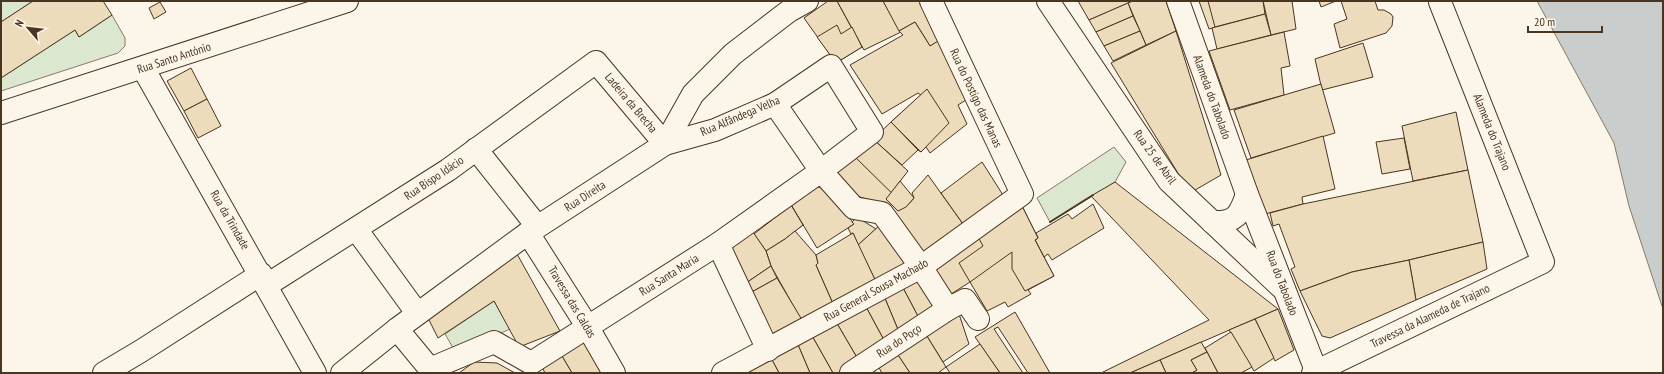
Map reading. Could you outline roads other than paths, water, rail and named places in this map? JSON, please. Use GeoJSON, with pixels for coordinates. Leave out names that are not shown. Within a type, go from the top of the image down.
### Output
{"type":"FeatureCollection","features":[{"type":"Feature","properties":{"kind":"street","name":"Rua Santo António"},"geometry":{"type":"LineString","coordinates":[[1,113],[347,1]]}},
{"type":"Feature","properties":{"kind":"street","name":"Rua Direita"},"geometry":{"type":"LineString","coordinates":[[342,373],[417,313],[533,230],[665,144],[694,94],[716,71],[733,54],[789,12],[807,1]]}},
{"type":"Feature","properties":{"kind":"street","name":"Rua do Postigo das Manas"},"geometry":{"type":"LineString","coordinates":[[931,1],[1022,194]]}},
{"type":"Feature","properties":{"kind":"street","name":"Rua 25 de Abril"},"geometry":{"type":"LineString","coordinates":[[1048,1],[1169,181],[1286,292]]}},
{"type":"Feature","properties":{"kind":"street","name":"Alameda do Tabolado"},"geometry":{"type":"LineString","coordinates":[[1178,1],[1247,194]]}},
{"type":"Feature","properties":{"kind":"street","name":"Alameda do Trajano"},"geometry":{"type":"LineString","coordinates":[[1440,2],[1543,262]]}},
{"type":"Feature","properties":{"kind":"street","name":"Ladeira da Brecha"},"geometry":{"type":"LineString","coordinates":[[596,62],[665,144]]}},
{"type":"Feature","properties":{"kind":"street","name":"Rua Bispo Idácio"},"geometry":{"type":"LineString","coordinates":[[104,373],[264,280],[356,229],[448,170],[596,62]]}},
{"type":"Feature","properties":{"kind":"street","name":"Rua Alfândega Velha"},"geometry":{"type":"LineString","coordinates":[[665,144],[715,130],[775,104],[831,66],[872,132]]}},
{"type":"Feature","properties":{"kind":"street","name":"Rua da Trindade"},"geometry":{"type":"LineString","coordinates":[[143,68],[264,280],[315,373]]}},
{"type":"Feature","properties":{"kind":"street"},"geometry":{"type":"LineString","coordinates":[[775,104],[821,171],[854,208],[882,213],[921,267],[948,309]]}},
{"type":"Feature","properties":{"kind":"street","name":"Rua Santa Maria"},"geometry":{"type":"LineString","coordinates":[[397,329],[430,369],[494,342],[534,368],[587,326],[718,244],[821,171],[872,132]]}},
{"type":"Feature","properties":{"kind":"street","name":"Travessa das Caldas"},"geometry":{"type":"LineString","coordinates":[[476,149],[533,230],[614,373]]}},
{"type":"Feature","properties":{"kind":"street","name":"Rua General Sousa Machado"},"geometry":{"type":"LineString","coordinates":[[723,373],[921,267],[1022,194]]}},
{"type":"Feature","properties":{"kind":"street"},"geometry":{"type":"LineString","coordinates":[[1212,222],[1224,222],[1234,219],[1242,209],[1247,194]]}},
{"type":"Feature","properties":{"kind":"street","name":"Rua do Tabolado"},"geometry":{"type":"LineString","coordinates":[[1247,194],[1286,292],[1315,372]]}},
{"type":"Feature","properties":{"kind":"street"},"geometry":{"type":"LineString","coordinates":[[356,229],[417,313]]}},
{"type":"Feature","properties":{"kind":"street"},"geometry":{"type":"LineString","coordinates":[[718,244],[768,350]]}},
{"type":"Feature","properties":{"kind":"street","name":"Travessa da Alameda de Trajano"},"geometry":{"type":"LineString","coordinates":[[1315,372],[1543,262]]}},
{"type":"Feature","properties":{"kind":"street","name":"Rua do Poço"},"geometry":{"type":"LineString","coordinates":[[851,373],[948,309],[965,300],[978,319]]}}]}
